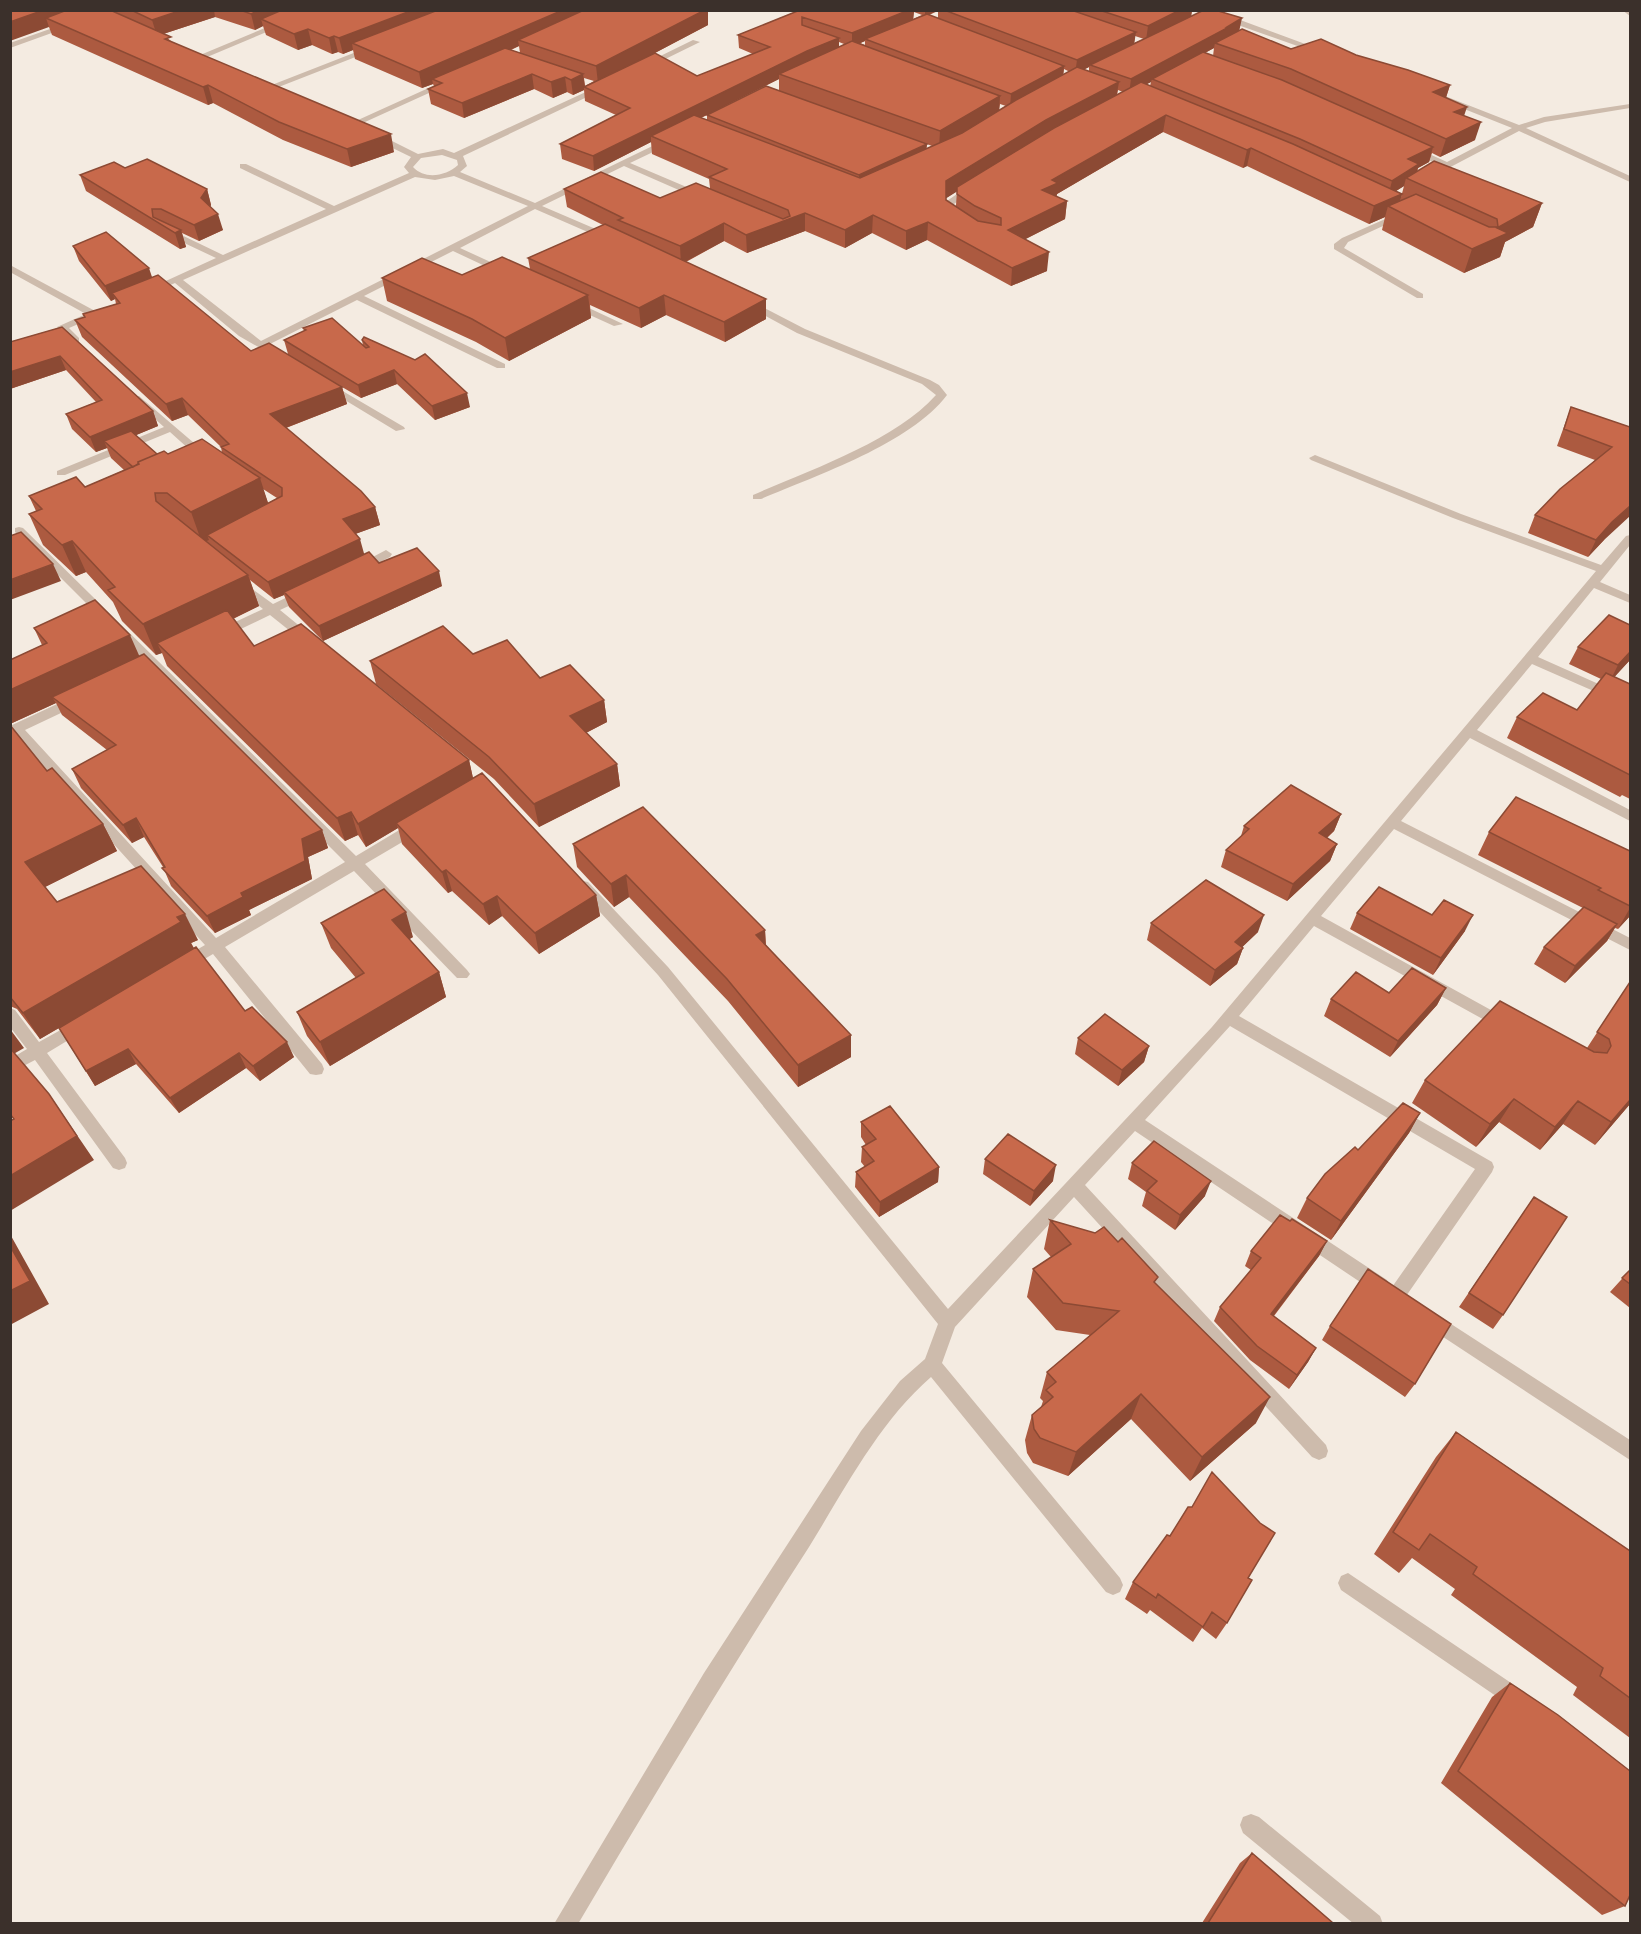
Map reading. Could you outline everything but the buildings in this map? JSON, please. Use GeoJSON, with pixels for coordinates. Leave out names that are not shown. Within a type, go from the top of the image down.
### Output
{"type":"FeatureCollection","features":[{"type":"Feature","properties":{"kind":"street"},"geometry":{"type":"LineString","coordinates":[[197,58],[316,10]]}},
{"type":"Feature","properties":{"kind":"street"},"geometry":{"type":"LineString","coordinates":[[1215,10],[1212,13],[1336,57]]}},
{"type":"Feature","properties":{"kind":"street"},"geometry":{"type":"LineString","coordinates":[[1625,10],[1630,14]]}},
{"type":"Feature","properties":{"kind":"street"},"geometry":{"type":"LineString","coordinates":[[286,14],[297,18]]}},
{"type":"Feature","properties":{"kind":"street"},"geometry":{"type":"LineString","coordinates":[[10,46],[76,23]]}},
{"type":"Feature","properties":{"kind":"street"},"geometry":{"type":"LineString","coordinates":[[1250,35],[1261,29]]}},
{"type":"Feature","properties":{"kind":"street"},"geometry":{"type":"LineString","coordinates":[[637,70],[696,42]]}},
{"type":"Feature","properties":{"kind":"street"},"geometry":{"type":"LineString","coordinates":[[268,88],[376,48]]}},
{"type":"Feature","properties":{"kind":"street"},"geometry":{"type":"LineString","coordinates":[[188,54],[207,62]]}},
{"type":"Feature","properties":{"kind":"street"},"geometry":{"type":"LineString","coordinates":[[414,174],[408,167],[418,157],[442,152],[457,155],[617,79]]}},
{"type":"Feature","properties":{"kind":"street"},"geometry":{"type":"LineString","coordinates":[[360,130],[346,123],[454,80]]}},
{"type":"Feature","properties":{"kind":"street"},"geometry":{"type":"LineString","coordinates":[[258,84],[278,93]]}},
{"type":"Feature","properties":{"kind":"street"},"geometry":{"type":"LineString","coordinates":[[587,85],[597,88]]}},
{"type":"Feature","properties":{"kind":"street"},"geometry":{"type":"LineString","coordinates":[[1422,89],[1518,128],[1630,179]]}},
{"type":"Feature","properties":{"kind":"street"},"geometry":{"type":"LineString","coordinates":[[1426,177],[1518,128],[1544,120],[1630,106]]}},
{"type":"Feature","properties":{"kind":"street"},"geometry":{"type":"LineString","coordinates":[[370,134],[418,157]]}},
{"type":"Feature","properties":{"kind":"street"},"geometry":{"type":"LineString","coordinates":[[261,345],[535,206],[678,137]]}},
{"type":"Feature","properties":{"kind":"street"},"geometry":{"type":"LineString","coordinates":[[1402,145],[1446,165]]}},
{"type":"Feature","properties":{"kind":"street"},"geometry":{"type":"LineString","coordinates":[[135,297],[414,174],[429,177],[454,173],[459,170],[463,162],[457,155]]}},
{"type":"Feature","properties":{"kind":"street"},"geometry":{"type":"LineString","coordinates":[[623,163],[709,200]]}},
{"type":"Feature","properties":{"kind":"street"},"geometry":{"type":"LineString","coordinates":[[243,166],[335,210]]}},
{"type":"Feature","properties":{"kind":"street"},"geometry":{"type":"LineString","coordinates":[[454,173],[618,243]]}},
{"type":"Feature","properties":{"kind":"street"},"geometry":{"type":"LineString","coordinates":[[969,228],[949,214],[949,203],[978,184]]}},
{"type":"Feature","properties":{"kind":"street"},"geometry":{"type":"LineString","coordinates":[[1399,207],[1409,212],[1345,240],[1339,249],[1420,296]]}},
{"type":"Feature","properties":{"kind":"street"},"geometry":{"type":"LineString","coordinates":[[162,229],[225,259]]}},
{"type":"Feature","properties":{"kind":"street"},"geometry":{"type":"LineString","coordinates":[[453,248],[515,277]]}},
{"type":"Feature","properties":{"kind":"street"},"geometry":{"type":"LineString","coordinates":[[10,268],[99,312],[56,329],[85,350]]}},
{"type":"Feature","properties":{"kind":"street"},"geometry":{"type":"LineString","coordinates":[[177,280],[243,334],[281,357]]}},
{"type":"Feature","properties":{"kind":"street"},"geometry":{"type":"LineString","coordinates":[[358,297],[501,366]]}},
{"type":"Feature","properties":{"kind":"street"},"geometry":{"type":"LineString","coordinates":[[743,300],[801,331],[926,382],[936,387],[942,395],[931,408],[883,439],[757,497]]}},
{"type":"Feature","properties":{"kind":"street"},"geometry":{"type":"LineString","coordinates":[[567,301],[618,324]]}},
{"type":"Feature","properties":{"kind":"street"},"geometry":{"type":"LineString","coordinates":[[320,381],[400,429]]}},
{"type":"Feature","properties":{"kind":"street"},"geometry":{"type":"LineString","coordinates":[[128,389],[210,461],[200,465]]}},
{"type":"Feature","properties":{"kind":"street"},"geometry":{"type":"LineString","coordinates":[[61,472],[170,428]]}},
{"type":"Feature","properties":{"kind":"street"},"geometry":{"type":"LineString","coordinates":[[1316,458],[1458,516],[1604,570]]}},
{"type":"Feature","properties":{"kind":"street"},"geometry":{"type":"LineString","coordinates":[[18,530],[355,863],[462,974]]}},
{"type":"Feature","properties":{"kind":"street"},"geometry":{"type":"LineString","coordinates":[[565,1923],[711,1680],[868,1437],[906,1387],[932,1365],[948,1322],[1228,1017],[1630,538]]}},
{"type":"Feature","properties":{"kind":"street"},"geometry":{"type":"LineString","coordinates":[[344,574],[386,554]]}},
{"type":"Feature","properties":{"kind":"street"},"geometry":{"type":"LineString","coordinates":[[227,574],[317,646]]}},
{"type":"Feature","properties":{"kind":"street"},"geometry":{"type":"LineString","coordinates":[[1593,583],[1630,598]]}},
{"type":"Feature","properties":{"kind":"street"},"geometry":{"type":"LineString","coordinates":[[207,639],[313,590]]}},
{"type":"Feature","properties":{"kind":"street"},"geometry":{"type":"LineString","coordinates":[[1530,658],[1630,703]]}},
{"type":"Feature","properties":{"kind":"street"},"geometry":{"type":"LineString","coordinates":[[91,694],[14,730],[215,946],[316,1069]]}},
{"type":"Feature","properties":{"kind":"street"},"geometry":{"type":"LineString","coordinates":[[1468,731],[1630,816]]}},
{"type":"Feature","properties":{"kind":"street"},"geometry":{"type":"LineString","coordinates":[[176,969],[426,820]]}},
{"type":"Feature","properties":{"kind":"street"},"geometry":{"type":"LineString","coordinates":[[1392,822],[1630,944]]}},
{"type":"Feature","properties":{"kind":"street"},"geometry":{"type":"LineString","coordinates":[[573,875],[663,971],[948,1322]]}},
{"type":"Feature","properties":{"kind":"street"},"geometry":{"type":"LineString","coordinates":[[1312,918],[1522,1034]]}},
{"type":"Feature","properties":{"kind":"street"},"geometry":{"type":"LineString","coordinates":[[10,1014],[39,1050],[119,1163]]}},
{"type":"Feature","properties":{"kind":"street"},"geometry":{"type":"LineString","coordinates":[[10,1067],[98,1015]]}},
{"type":"Feature","properties":{"kind":"street"},"geometry":{"type":"LineString","coordinates":[[1228,1017],[1486,1167],[1396,1296]]}},
{"type":"Feature","properties":{"kind":"street"},"geometry":{"type":"LineString","coordinates":[[1134,1121],[1630,1451]]}},
{"type":"Feature","properties":{"kind":"street"},"geometry":{"type":"LineString","coordinates":[[1074,1185],[1319,1451]]}},
{"type":"Feature","properties":{"kind":"street"},"geometry":{"type":"LineString","coordinates":[[932,1365],[1113,1585]]}},
{"type":"Feature","properties":{"kind":"street"},"geometry":{"type":"LineString","coordinates":[[1348,1583],[1533,1710]]}},
{"type":"Feature","properties":{"kind":"street"},"geometry":{"type":"LineString","coordinates":[[1251,1826],[1366,1921]]}}]}
